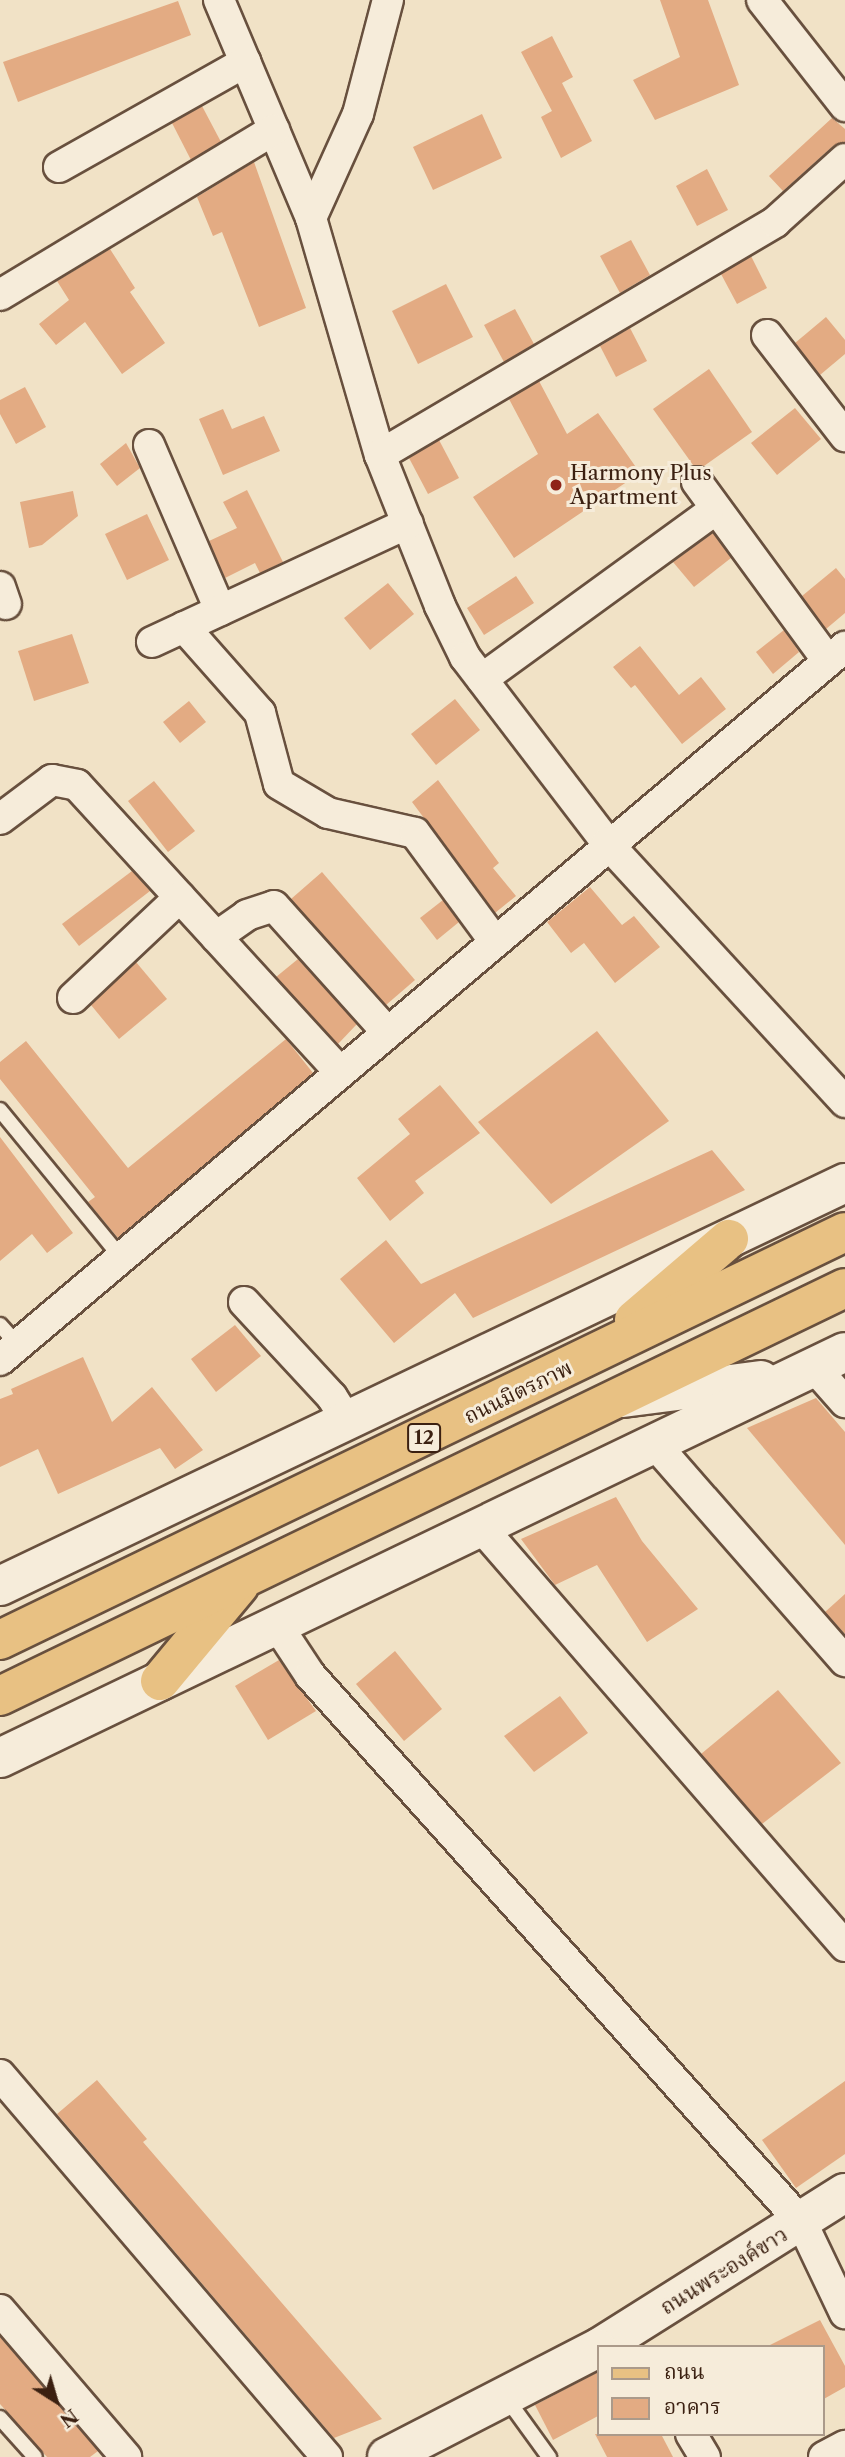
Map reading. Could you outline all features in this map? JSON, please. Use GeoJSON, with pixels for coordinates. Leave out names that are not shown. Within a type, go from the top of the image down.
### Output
{"type":"FeatureCollection","features":[{"type":"Feature","properties":{"kind":"main road"},"geometry":{"type":"LineString","coordinates":[[0,1586],[845,1183]]}},
{"type":"Feature","properties":{"kind":"main road","name":"ถนนมิตรภาพ"},"geometry":{"type":"LineString","coordinates":[[0,1640],[241,1527],[845,1232]]}},
{"type":"Feature","properties":{"kind":"main road"},"geometry":{"type":"LineString","coordinates":[[592,1355],[729,1239]]}},
{"type":"Feature","properties":{"kind":"main road","name":"12"},"geometry":{"type":"LineString","coordinates":[[0,1696],[845,1288]]}},
{"type":"Feature","properties":{"kind":"main road"},"geometry":{"type":"LineString","coordinates":[[612,1399],[818,1365]]}},
{"type":"Feature","properties":{"kind":"main road"},"geometry":{"type":"LineString","coordinates":[[0,1758],[818,1365]]}},
{"type":"Feature","properties":{"kind":"main road"},"geometry":{"type":"LineString","coordinates":[[96,1540],[241,1527],[261,1569],[160,1681]]}},
{"type":"Feature","properties":{"kind":"main road","name":"ถนนพระองค์ขาว"},"geometry":{"type":"LineString","coordinates":[[616,2343],[845,2193]]}},
{"type":"Feature","properties":{"kind":"main road","name":"ถนนพระองค์ขาว"},"geometry":{"type":"LineString","coordinates":[[387,2457],[596,2353]]}},
{"type":"Feature","properties":{"kind":"street"},"geometry":{"type":"LineString","coordinates":[[219,0],[311,218],[380,455],[440,606],[466,657],[607,843],[845,1102]]}},
{"type":"Feature","properties":{"kind":"street"},"geometry":{"type":"LineString","coordinates":[[311,218],[358,114],[388,0]]}},
{"type":"Feature","properties":{"kind":"street"},"geometry":{"type":"LineString","coordinates":[[761,0],[845,106]]}},
{"type":"Feature","properties":{"kind":"street"},"geometry":{"type":"LineString","coordinates":[[60,167],[245,62]]}},
{"type":"Feature","properties":{"kind":"street"},"geometry":{"type":"LineString","coordinates":[[0,295],[274,130]]}},
{"type":"Feature","properties":{"kind":"street"},"geometry":{"type":"LineString","coordinates":[[380,455],[775,222],[845,159]]}},
{"type":"Feature","properties":{"kind":"street"},"geometry":{"type":"LineString","coordinates":[[767,335],[845,436]]}},
{"type":"Feature","properties":{"kind":"street"},"geometry":{"type":"LineString","coordinates":[[149,444],[220,610]]}},
{"type":"Feature","properties":{"kind":"street"},"geometry":{"type":"LineString","coordinates":[[6,1343],[120,1256],[607,843],[836,654],[698,482]]}},
{"type":"Feature","properties":{"kind":"street"},"geometry":{"type":"LineString","coordinates":[[482,679],[708,514]]}},
{"type":"Feature","properties":{"kind":"street"},"geometry":{"type":"LineString","coordinates":[[152,642],[408,523]]}},
{"type":"Feature","properties":{"kind":"street"},"geometry":{"type":"LineString","coordinates":[[184,627],[260,713],[279,784],[328,813],[415,833],[493,939]]}},
{"type":"Feature","properties":{"kind":"street"},"geometry":{"type":"LineString","coordinates":[[0,819],[52,779],[77,785],[339,1071]]}},
{"type":"Feature","properties":{"kind":"street"},"geometry":{"type":"LineString","coordinates":[[73,998],[180,897]]}},
{"type":"Feature","properties":{"kind":"street"},"geometry":{"type":"LineString","coordinates":[[216,937],[247,915],[274,906],[386,1031]]}},
{"type":"Feature","properties":{"kind":"street"},"geometry":{"type":"LineString","coordinates":[[244,1302],[332,1397],[347,1421]]}},
{"type":"Feature","properties":{"kind":"street"},"geometry":{"type":"LineString","coordinates":[[818,1365],[845,1402]]}},
{"type":"Feature","properties":{"kind":"street"},"geometry":{"type":"LineString","coordinates":[[654,1443],[845,1661]]}},
{"type":"Feature","properties":{"kind":"street"},"geometry":{"type":"LineString","coordinates":[[481,1527],[845,1946]]}},
{"type":"Feature","properties":{"kind":"street"},"geometry":{"type":"LineString","coordinates":[[277,1625],[310,1675],[802,2223],[845,2313]]}},
{"type":"Feature","properties":{"kind":"street"},"geometry":{"type":"LineString","coordinates":[[0,2075],[327,2457]]}},
{"type":"Feature","properties":{"kind":"street"},"geometry":{"type":"LineString","coordinates":[[0,2310],[126,2457]]}},
{"type":"Feature","properties":{"kind":"street"},"geometry":{"type":"LineString","coordinates":[[692,2436],[705,2457]]}},
{"type":"Feature","properties":{"kind":"street"},"geometry":{"type":"LineString","coordinates":[[824,2457],[845,2446]]}},
{"type":"Feature","properties":{"kind":"lane"},"geometry":{"type":"LineString","coordinates":[[0,1110],[120,1256]]}},
{"type":"Feature","properties":{"kind":"lane"},"geometry":{"type":"LineString","coordinates":[[507,2399],[549,2457]]}},
{"type":"Feature","properties":{"kind":"lane"},"geometry":{"type":"LineString","coordinates":[[0,2417],[35,2457]]}},
{"type":"Feature","properties":{"kind":"building"},"geometry":{"type":"Polygon","coordinates":[[[660,0],[708,0],[739,85],[655,120],[633,80],[680,57],[660,0]]]}},
{"type":"Feature","properties":{"kind":"building"},"geometry":{"type":"Polygon","coordinates":[[[178,1],[191,35],[18,102],[3,62],[178,1]]]}},
{"type":"Feature","properties":{"kind":"building"},"geometry":{"type":"Polygon","coordinates":[[[552,36],[573,77],[562,83],[592,141],[561,158],[541,117],[552,111],[521,52],[552,36]]]}},
{"type":"Feature","properties":{"kind":"building"},"geometry":{"type":"Polygon","coordinates":[[[202,106],[221,142],[191,160],[172,123],[202,106]]]}},
{"type":"Feature","properties":{"kind":"building"},"geometry":{"type":"Polygon","coordinates":[[[482,114],[502,158],[433,190],[413,147],[482,114]]]}},
{"type":"Feature","properties":{"kind":"building"},"geometry":{"type":"Polygon","coordinates":[[[832,118],[845,129],[845,142],[833,146],[783,191],[769,176],[832,118]]]}},
{"type":"Feature","properties":{"kind":"building"},"geometry":{"type":"Polygon","coordinates":[[[254,162],[306,308],[259,327],[222,232],[213,236],[197,197],[254,162]]]}},
{"type":"Feature","properties":{"kind":"building"},"geometry":{"type":"Polygon","coordinates":[[[707,169],[728,210],[697,226],[676,186],[707,169]]]}},
{"type":"Feature","properties":{"kind":"building"},"geometry":{"type":"Polygon","coordinates":[[[631,240],[650,275],[620,293],[600,256],[631,240]]]}},
{"type":"Feature","properties":{"kind":"building"},"geometry":{"type":"Polygon","coordinates":[[[110,249],[135,288],[130,292],[165,343],[122,374],[85,322],[56,345],[39,324],[69,300],[57,281],[110,249]]]}},
{"type":"Feature","properties":{"kind":"building"},"geometry":{"type":"Polygon","coordinates":[[[751,256],[767,288],[737,304],[721,274],[751,256]]]}},
{"type":"Feature","properties":{"kind":"building"},"geometry":{"type":"Polygon","coordinates":[[[446,284],[473,337],[418,364],[392,311],[446,284]]]}},
{"type":"Feature","properties":{"kind":"building"},"geometry":{"type":"Polygon","coordinates":[[[515,309],[534,344],[504,362],[484,325],[515,309]]]}},
{"type":"Feature","properties":{"kind":"building"},"geometry":{"type":"Polygon","coordinates":[[[826,317],[845,340],[845,354],[820,375],[795,343],[826,317]]]}},
{"type":"Feature","properties":{"kind":"building"},"geometry":{"type":"Polygon","coordinates":[[[630,328],[647,361],[616,377],[600,346],[630,328]]]}},
{"type":"Feature","properties":{"kind":"building"},"geometry":{"type":"Polygon","coordinates":[[[709,369],[752,432],[704,466],[693,465],[653,409],[709,369]]]}},
{"type":"Feature","properties":{"kind":"building","name":"Harmony Plus Apartment"},"geometry":{"type":"Polygon","coordinates":[[[539,381],[567,434],[598,413],[640,473],[514,558],[473,497],[538,454],[509,399],[539,381]]]}},
{"type":"Feature","properties":{"kind":"building"},"geometry":{"type":"Polygon","coordinates":[[[25,387],[46,427],[16,444],[0,414],[0,400],[25,387]]]}},
{"type":"Feature","properties":{"kind":"building"},"geometry":{"type":"Polygon","coordinates":[[[795,408],[821,439],[777,475],[751,443],[795,408]]]}},
{"type":"Feature","properties":{"kind":"building"},"geometry":{"type":"Polygon","coordinates":[[[223,409],[232,429],[264,416],[280,451],[223,475],[199,419],[223,409]]]}},
{"type":"Feature","properties":{"kind":"building"},"geometry":{"type":"Polygon","coordinates":[[[439,440],[459,478],[428,494],[409,458],[439,440]]]}},
{"type":"Feature","properties":{"kind":"building"},"geometry":{"type":"Polygon","coordinates":[[[126,443],[140,468],[117,486],[100,464],[126,443]]]}},
{"type":"Feature","properties":{"kind":"building"},"geometry":{"type":"Polygon","coordinates":[[[247,490],[283,562],[260,573],[255,563],[225,578],[209,541],[237,528],[223,502],[247,490]]]}},
{"type":"Feature","properties":{"kind":"building"},"geometry":{"type":"Polygon","coordinates":[[[73,491],[78,516],[42,545],[29,548],[20,502],[73,491]]]}},
{"type":"Feature","properties":{"kind":"building"},"geometry":{"type":"Polygon","coordinates":[[[147,514],[169,560],[127,580],[105,534],[147,514]]]}},
{"type":"Feature","properties":{"kind":"building"},"geometry":{"type":"Polygon","coordinates":[[[713,533],[731,558],[694,587],[673,562],[713,533]]]}},
{"type":"Feature","properties":{"kind":"building"},"geometry":{"type":"Polygon","coordinates":[[[836,568],[845,579],[845,613],[826,629],[802,596],[836,568]]]}},
{"type":"Feature","properties":{"kind":"building"},"geometry":{"type":"Polygon","coordinates":[[[516,576],[534,603],[484,635],[467,608],[516,576]]]}},
{"type":"Feature","properties":{"kind":"building"},"geometry":{"type":"Polygon","coordinates":[[[388,583],[414,614],[370,650],[344,618],[388,583]]]}},
{"type":"Feature","properties":{"kind":"building"},"geometry":{"type":"Polygon","coordinates":[[[784,630],[799,652],[773,674],[756,652],[784,630]]]}},
{"type":"Feature","properties":{"kind":"building"},"geometry":{"type":"Polygon","coordinates":[[[72,634],[89,683],[34,701],[18,651],[72,634]]]}},
{"type":"Feature","properties":{"kind":"building"},"geometry":{"type":"Polygon","coordinates":[[[640,646],[679,695],[701,677],[726,709],[682,744],[635,685],[631,688],[613,667],[640,646]]]}},
{"type":"Feature","properties":{"kind":"building"},"geometry":{"type":"Polygon","coordinates":[[[455,699],[480,730],[436,765],[411,734],[455,699]]]}},
{"type":"Feature","properties":{"kind":"building"},"geometry":{"type":"Polygon","coordinates":[[[189,701],[206,722],[180,743],[163,722],[189,701]]]}},
{"type":"Feature","properties":{"kind":"building"},"geometry":{"type":"Polygon","coordinates":[[[438,780],[499,863],[493,868],[516,896],[495,913],[412,802],[438,780]]]}},
{"type":"Feature","properties":{"kind":"building"},"geometry":{"type":"Polygon","coordinates":[[[154,781],[195,831],[168,852],[128,801],[154,781]]]}},
{"type":"Feature","properties":{"kind":"building"},"geometry":{"type":"Polygon","coordinates":[[[132,871],[150,891],[79,946],[62,924],[132,871]]]}},
{"type":"Feature","properties":{"kind":"building"},"geometry":{"type":"Polygon","coordinates":[[[322,872],[415,980],[386,1005],[291,899],[322,872]]]}},
{"type":"Feature","properties":{"kind":"building"},"geometry":{"type":"Polygon","coordinates":[[[590,887],[622,925],[634,916],[660,947],[615,983],[584,943],[571,953],[547,922],[590,887]]]}},
{"type":"Feature","properties":{"kind":"building"},"geometry":{"type":"Polygon","coordinates":[[[443,900],[459,922],[437,940],[420,918],[443,900]]]}},
{"type":"Feature","properties":{"kind":"building"},"geometry":{"type":"Polygon","coordinates":[[[298,959],[357,1024],[338,1044],[276,977],[298,959]]]}},
{"type":"Feature","properties":{"kind":"building"},"geometry":{"type":"Polygon","coordinates":[[[136,962],[167,999],[119,1039],[91,1005],[136,962]]]}},
{"type":"Feature","properties":{"kind":"building"},"geometry":{"type":"Polygon","coordinates":[[[597,1031],[669,1121],[551,1204],[478,1122],[597,1031]]]}},
{"type":"Feature","properties":{"kind":"building"},"geometry":{"type":"Polygon","coordinates":[[[286,1039],[313,1073],[118,1238],[88,1202],[95,1197],[0,1079],[0,1062],[26,1041],[128,1168],[286,1039]]]}},
{"type":"Feature","properties":{"kind":"building"},"geometry":{"type":"Polygon","coordinates":[[[440,1085],[480,1133],[415,1181],[424,1193],[390,1221],[357,1178],[410,1134],[398,1119],[440,1085]]]}},
{"type":"Feature","properties":{"kind":"building"},"geometry":{"type":"Polygon","coordinates":[[[0,1137],[73,1233],[47,1253],[32,1234],[0,1261],[0,1137]]]}},
{"type":"Feature","properties":{"kind":"building"},"geometry":{"type":"Polygon","coordinates":[[[712,1150],[745,1190],[473,1318],[455,1293],[394,1343],[340,1279],[386,1240],[421,1284],[712,1150]]]}},
{"type":"Feature","properties":{"kind":"building"},"geometry":{"type":"Polygon","coordinates":[[[235,1325],[261,1356],[216,1392],[191,1359],[235,1325]]]}},
{"type":"Feature","properties":{"kind":"building"},"geometry":{"type":"Polygon","coordinates":[[[83,1357],[112,1422],[152,1387],[203,1450],[175,1469],[160,1448],[58,1494],[38,1449],[0,1467],[0,1399],[13,1394],[11,1389],[83,1357]]]}},
{"type":"Feature","properties":{"kind":"building"},"geometry":{"type":"Polygon","coordinates":[[[816,1398],[845,1432],[845,1545],[747,1428],[816,1398]]]}},
{"type":"Feature","properties":{"kind":"building"},"geometry":{"type":"Polygon","coordinates":[[[616,1497],[642,1541],[698,1609],[647,1642],[597,1565],[555,1585],[521,1539],[616,1497]]]}},
{"type":"Feature","properties":{"kind":"building"},"geometry":{"type":"Polygon","coordinates":[[[845,1594],[845,1634],[825,1612],[845,1594]]]}},
{"type":"Feature","properties":{"kind":"building"},"geometry":{"type":"Polygon","coordinates":[[[395,1651],[442,1709],[404,1741],[356,1684],[395,1651]]]}},
{"type":"Feature","properties":{"kind":"building"},"geometry":{"type":"Polygon","coordinates":[[[279,1660],[316,1711],[268,1740],[235,1686],[279,1660]]]}},
{"type":"Feature","properties":{"kind":"building"},"geometry":{"type":"Polygon","coordinates":[[[778,1690],[841,1763],[762,1824],[701,1754],[778,1690]]]}},
{"type":"Feature","properties":{"kind":"building"},"geometry":{"type":"Polygon","coordinates":[[[560,1696],[588,1733],[534,1772],[504,1736],[560,1696]]]}},
{"type":"Feature","properties":{"kind":"building"},"geometry":{"type":"Polygon","coordinates":[[[97,2080],[147,2139],[143,2142],[382,2419],[334,2438],[57,2114],[97,2080]]]}},
{"type":"Feature","properties":{"kind":"building"},"geometry":{"type":"Polygon","coordinates":[[[845,2081],[845,2154],[796,2188],[762,2140],[845,2081]]]}},
{"type":"Feature","properties":{"kind":"building"},"geometry":{"type":"Polygon","coordinates":[[[820,2320],[845,2366],[845,2387],[824,2399],[824,2345],[770,2345],[820,2320]]]}},
{"type":"Feature","properties":{"kind":"building"},"geometry":{"type":"Polygon","coordinates":[[[0,2337],[98,2451],[90,2457],[47,2457],[0,2404],[0,2337]]]}},
{"type":"Feature","properties":{"kind":"building"},"geometry":{"type":"Polygon","coordinates":[[[596,2373],[596,2417],[553,2440],[535,2405],[596,2373]]]}},
{"type":"Feature","properties":{"kind":"building"},"geometry":{"type":"Polygon","coordinates":[[[596,2436],[662,2436],[673,2457],[607,2457],[596,2436]]]}},
{"type":"Feature","properties":{"kind":"place","name":"Harmony Plus Apartment"},"geometry":{"type":"Point","coordinates":[556,485]}}]}
